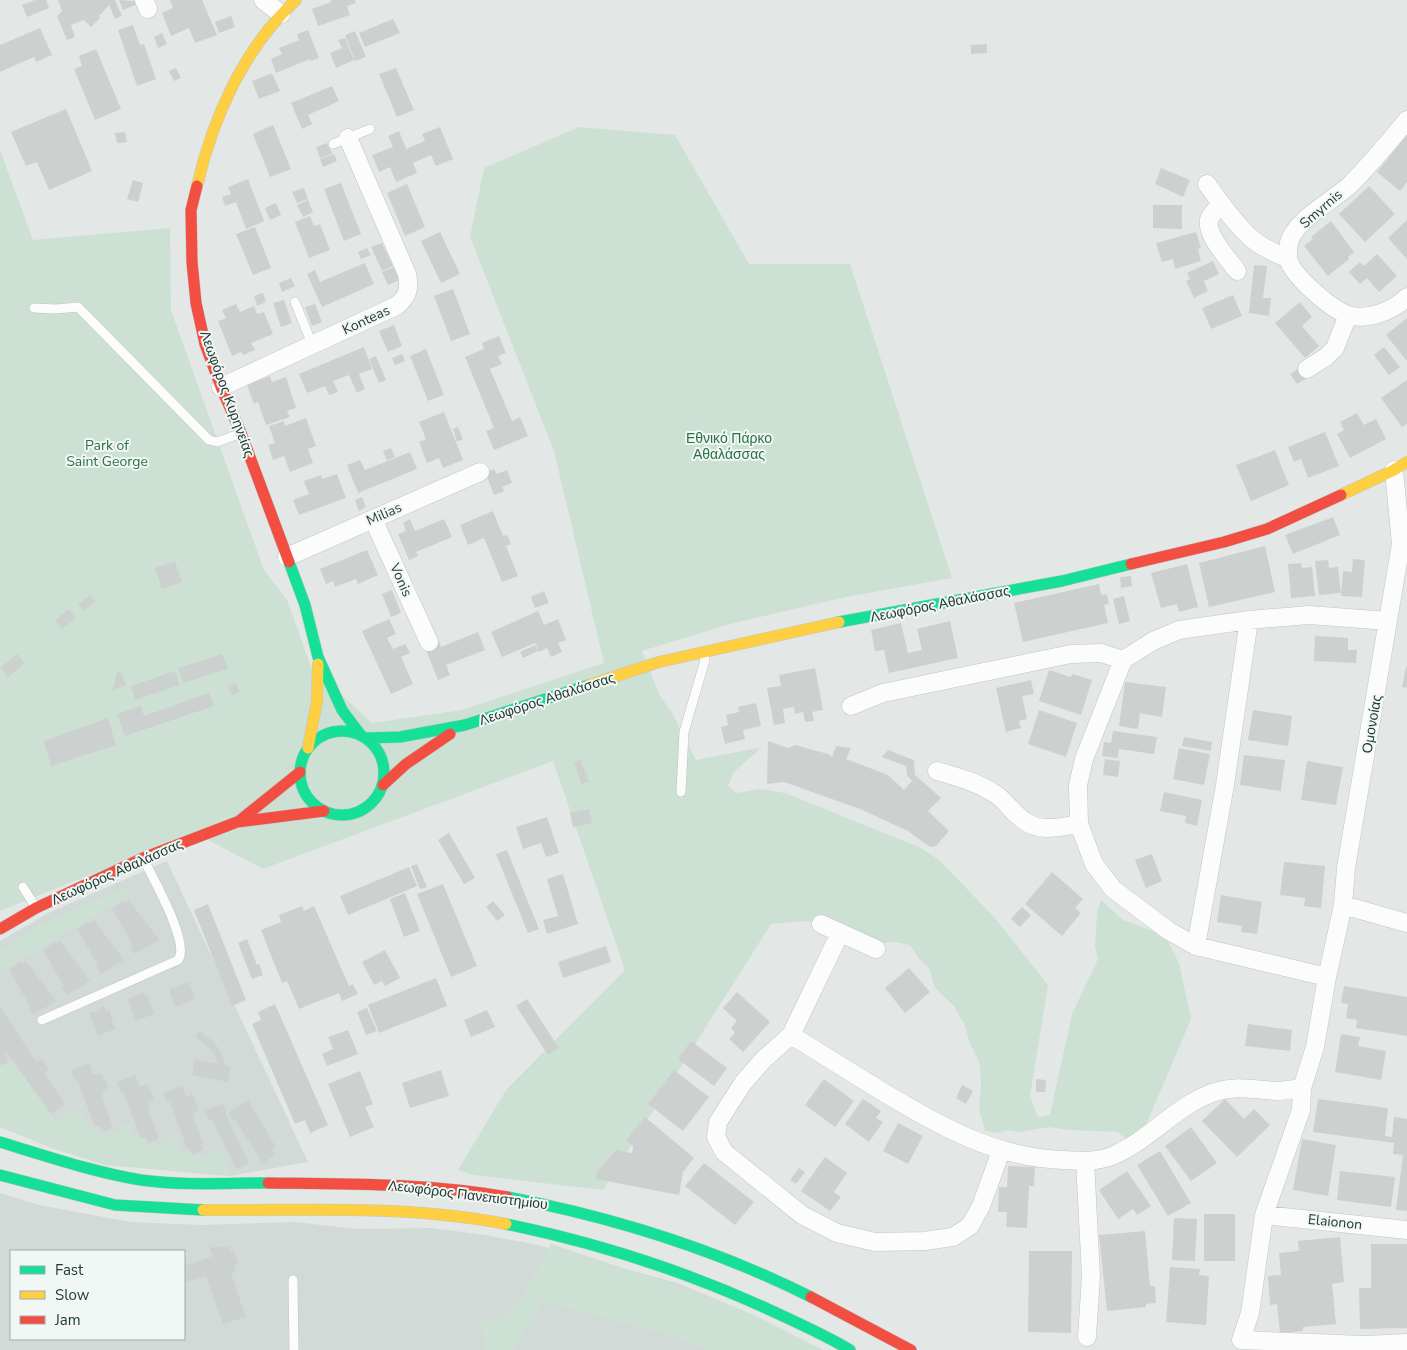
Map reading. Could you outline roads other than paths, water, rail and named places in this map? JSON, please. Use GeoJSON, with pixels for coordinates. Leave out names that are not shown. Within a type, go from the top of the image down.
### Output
{"type":"FeatureCollection","features":[{"type":"Feature","properties":{"kind":"main road","name":"Λεωφόρος Κυρηνείας"},"geometry":{"type":"LineString","coordinates":[[296,0],[281,14],[240,70],[209,141],[200,167],[191,210],[192,262],[196,303],[205,344],[241,433],[305,605],[318,657],[342,710],[363,736]]}},
{"type":"Feature","properties":{"kind":"main road","name":"Λεωφόρος Αθαλάσσας"},"geometry":{"type":"LineString","coordinates":[[363,736],[400,737],[465,726],[659,662],[830,625],[1062,581],[1190,551],[1267,529],[1400,466]]}},
{"type":"Feature","properties":{"kind":"main road","name":"Λεωφόρος Κυρηνείας"},"geometry":{"type":"LineString","coordinates":[[308,748],[317,701],[318,657]]}},
{"type":"Feature","properties":{"kind":"main road","name":"Λεωφόρος Αθαλάσσας"},"geometry":{"type":"LineString","coordinates":[[383,785],[396,771],[414,757],[465,726]]}},
{"type":"Feature","properties":{"kind":"main road"},"geometry":{"type":"LineString","coordinates":[[343,731],[363,736],[372,742],[381,755],[384,770],[383,785],[378,795],[364,809],[344,815],[324,811],[314,804],[302,784],[301,764],[308,748],[326,734],[343,731]]}},
{"type":"Feature","properties":{"kind":"main road","name":"Λεωφόρος Αθαλάσσας"},"geometry":{"type":"LineString","coordinates":[[237,822],[300,772]]}},
{"type":"Feature","properties":{"kind":"main road","name":"Λεωφόρος Αθαλάσσας"},"geometry":{"type":"LineString","coordinates":[[0,929],[36,908],[143,858],[237,822],[324,811]]}},
{"type":"Feature","properties":{"kind":"main road","name":"Λεωφόρος Πανεπιστημίου"},"geometry":{"type":"LineString","coordinates":[[0,1142],[98,1172],[162,1182],[373,1184],[430,1187],[555,1206],[639,1228],[729,1259],[824,1302],[911,1350]]}},
{"type":"Feature","properties":{"kind":"main road","name":"Λεωφόρος Πανεπιστημίου"},"geometry":{"type":"LineString","coordinates":[[0,1175],[114,1204],[199,1210],[361,1209],[494,1222],[627,1255],[698,1278],[760,1305],[850,1350]]}},
{"type":"Feature","properties":{"kind":"street"},"geometry":{"type":"LineString","coordinates":[[262,0],[281,14]]}},
{"type":"Feature","properties":{"kind":"street","name":"Smyrnis"},"geometry":{"type":"LineString","coordinates":[[1288,259],[1289,241],[1304,220],[1351,184],[1407,120]]}},
{"type":"Feature","properties":{"kind":"street","name":"Konteas"},"geometry":{"type":"LineString","coordinates":[[221,387],[396,306],[405,298],[410,285],[407,274],[340,141]]}},
{"type":"Feature","properties":{"kind":"street"},"geometry":{"type":"LineString","coordinates":[[1207,184],[1222,205],[1252,238],[1266,248],[1288,259],[1300,279],[1328,304],[1348,315],[1372,317],[1400,304],[1407,297]]}},
{"type":"Feature","properties":{"kind":"street"},"geometry":{"type":"LineString","coordinates":[[1222,205],[1212,213],[1209,220],[1210,233],[1237,271]]}},
{"type":"Feature","properties":{"kind":"street"},"geometry":{"type":"LineString","coordinates":[[1307,369],[1326,357],[1335,348],[1348,315]]}},
{"type":"Feature","properties":{"kind":"street","name":"Ομονοίας"},"geometry":{"type":"LineString","coordinates":[[1239,1345],[1250,1313],[1264,1215],[1301,1110],[1302,1088],[1315,1047],[1327,977],[1343,906],[1346,868],[1401,544],[1400,466]]}},
{"type":"Feature","properties":{"kind":"street","name":"Milias"},"geometry":{"type":"LineString","coordinates":[[287,557],[480,472]]}},
{"type":"Feature","properties":{"kind":"street","name":"Vonis"},"geometry":{"type":"LineString","coordinates":[[373,519],[429,642]]}},
{"type":"Feature","properties":{"kind":"street"},"geometry":{"type":"LineString","coordinates":[[1327,977],[1196,946],[1169,931],[1113,889],[1094,864],[1078,824],[1078,785],[1084,759],[1123,660],[1153,641],[1179,630],[1249,620],[1309,615],[1388,621]]}},
{"type":"Feature","properties":{"kind":"street"},"geometry":{"type":"LineString","coordinates":[[1196,946],[1225,786],[1249,620]]}},
{"type":"Feature","properties":{"kind":"street"},"geometry":{"type":"LineString","coordinates":[[851,706],[883,693],[1071,654],[1101,653],[1123,660]]}},
{"type":"Feature","properties":{"kind":"street"},"geometry":{"type":"LineString","coordinates":[[937,771],[974,782],[998,796],[1023,821],[1034,827],[1051,828],[1078,824]]}},
{"type":"Feature","properties":{"kind":"street"},"geometry":{"type":"LineString","coordinates":[[1343,906],[1407,923]]}},
{"type":"Feature","properties":{"kind":"street"},"geometry":{"type":"LineString","coordinates":[[821,924],[876,949]]}},
{"type":"Feature","properties":{"kind":"street"},"geometry":{"type":"LineString","coordinates":[[840,933],[791,1035],[764,1059],[743,1082],[718,1122],[716,1137],[724,1152],[802,1215],[838,1233],[875,1242],[924,1241],[954,1237],[970,1226],[981,1206],[1001,1151]]}},
{"type":"Feature","properties":{"kind":"street"},"geometry":{"type":"LineString","coordinates":[[791,1035],[924,1117],[965,1138],[1001,1151],[1048,1160],[1084,1161],[1110,1156],[1136,1144],[1182,1109],[1211,1094],[1242,1087],[1277,1091],[1302,1088]]}},
{"type":"Feature","properties":{"kind":"street"},"geometry":{"type":"LineString","coordinates":[[1084,1161],[1091,1276],[1087,1337]]}},
{"type":"Feature","properties":{"kind":"street","name":"Elaionon"},"geometry":{"type":"LineString","coordinates":[[1264,1215],[1407,1230]]}},
{"type":"Feature","properties":{"kind":"street"},"geometry":{"type":"LineString","coordinates":[[1239,1345],[1364,1347],[1407,1343]]}},
{"type":"Feature","properties":{"kind":"lane"},"geometry":{"type":"LineString","coordinates":[[340,141],[370,129]]}},
{"type":"Feature","properties":{"kind":"lane"},"geometry":{"type":"LineString","coordinates":[[295,302],[312,344]]}},
{"type":"Feature","properties":{"kind":"lane"},"geometry":{"type":"LineString","coordinates":[[34,308],[78,307],[209,440],[217,442],[241,433]]}},
{"type":"Feature","properties":{"kind":"lane"},"geometry":{"type":"LineString","coordinates":[[681,792],[684,732],[705,660],[704,652]]}},
{"type":"Feature","properties":{"kind":"lane"},"geometry":{"type":"LineString","coordinates":[[42,1020],[178,960],[182,956],[181,945],[172,917],[143,858]]}},
{"type":"Feature","properties":{"kind":"lane"},"geometry":{"type":"LineString","coordinates":[[23,887],[36,908]]}},
{"type":"Feature","properties":{"kind":"lane"},"geometry":{"type":"LineString","coordinates":[[293,1280],[294,1350]]}},
{"type":"Feature","properties":{"kind":"park label","name":"Εθνικό Πάρκο Αθαλάσσας"},"geometry":{"type":"Point","coordinates":[729,446]}},
{"type":"Feature","properties":{"kind":"park label","name":"Park of Saint George"},"geometry":{"type":"Point","coordinates":[107,454]}}]}
